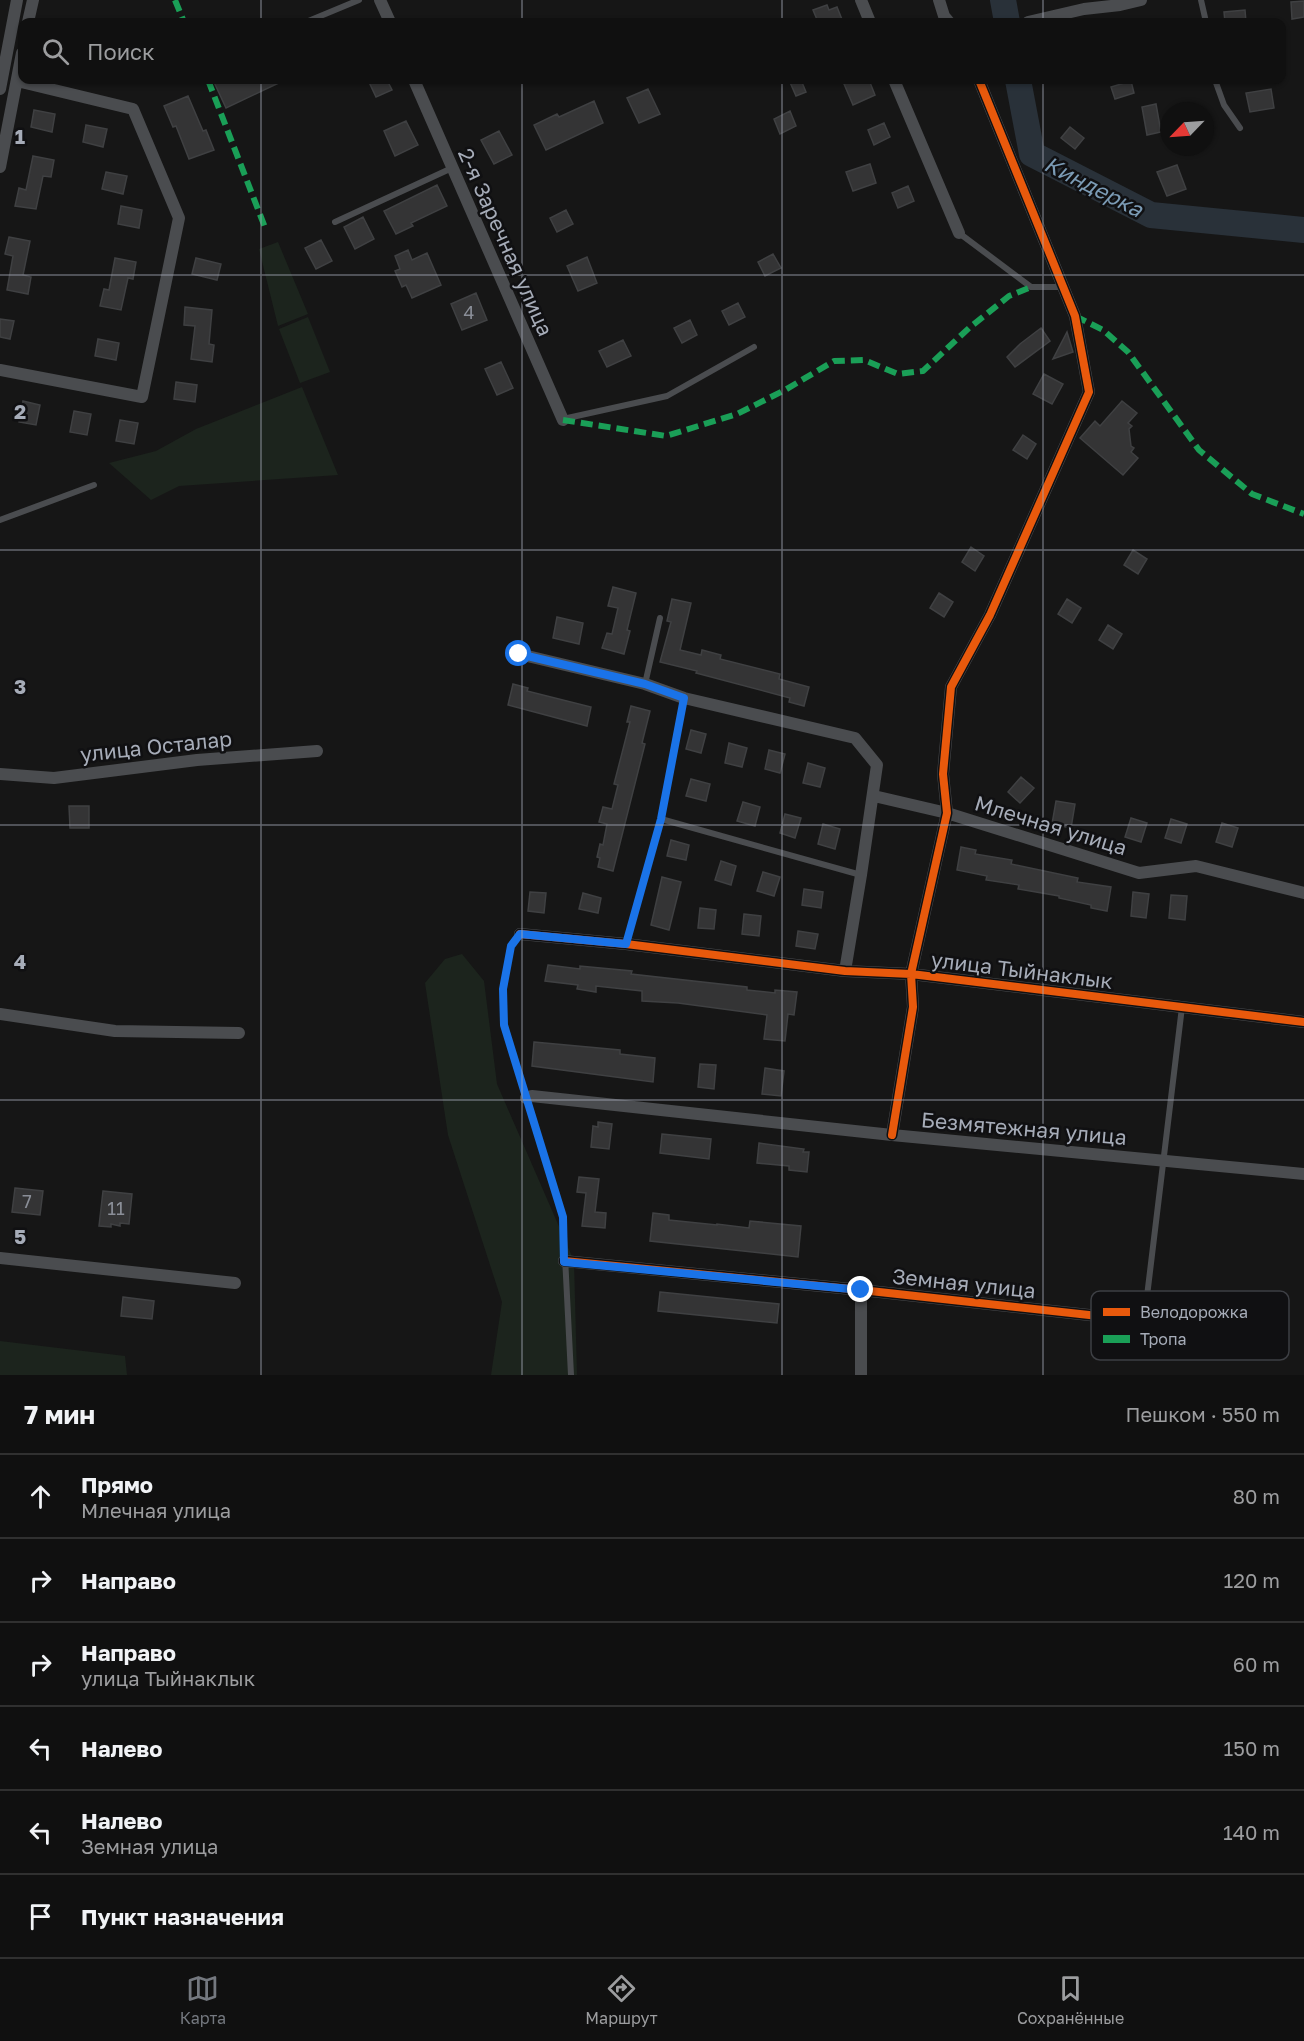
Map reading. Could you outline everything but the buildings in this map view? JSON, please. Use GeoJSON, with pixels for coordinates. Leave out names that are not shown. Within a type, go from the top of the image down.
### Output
{"type":"FeatureCollection","features":[{"type":"Feature","properties":{"kind":"street"},"geometry":{"type":"LineString","coordinates":[[0,89],[17,0]]}},
{"type":"Feature","properties":{"kind":"street"},"geometry":{"type":"LineString","coordinates":[[29,18],[33,0]]}},
{"type":"Feature","properties":{"kind":"street"},"geometry":{"type":"LineString","coordinates":[[380,0],[388,18]]}},
{"type":"Feature","properties":{"kind":"street"},"geometry":{"type":"LineString","coordinates":[[861,0],[868,18]]}},
{"type":"Feature","properties":{"kind":"street"},"geometry":{"type":"LineString","coordinates":[[939,0],[946,18]]}},
{"type":"Feature","properties":{"kind":"street"},"geometry":{"type":"LineString","coordinates":[[1040,18],[1083,4],[1120,5],[1141,0]]}},
{"type":"Feature","properties":{"kind":"street"},"geometry":{"type":"LineString","coordinates":[[0,167],[18,75]]}},
{"type":"Feature","properties":{"kind":"street"},"geometry":{"type":"LineString","coordinates":[[0,369],[142,397],[179,218],[133,110],[29,84]]}},
{"type":"Feature","properties":{"kind":"street","name":"2-я Заречная улица"},"geometry":{"type":"LineString","coordinates":[[416,84],[562,420]]}},
{"type":"Feature","properties":{"kind":"street"},"geometry":{"type":"LineString","coordinates":[[896,84],[959,233]]}},
{"type":"Feature","properties":{"kind":"street"},"geometry":{"type":"LineString","coordinates":[[892,1135],[913,1007],[911,974],[947,813],[943,774],[951,687],[990,615],[1089,392],[1075,316],[981,84]]}},
{"type":"Feature","properties":{"kind":"street"},"geometry":{"type":"LineString","coordinates":[[519,654],[645,684],[684,698],[855,738],[877,765],[874,796],[845,970]]}},
{"type":"Feature","properties":{"kind":"street","name":"улица Осталар"},"geometry":{"type":"LineString","coordinates":[[0,774],[54,778],[197,760],[317,751]]}},
{"type":"Feature","properties":{"kind":"street","name":"Млечная улица"},"geometry":{"type":"LineString","coordinates":[[874,796],[947,813],[1138,873],[1196,866],[1304,893]]}},
{"type":"Feature","properties":{"kind":"street","name":"улица Тыйнаклык"},"geometry":{"type":"LineString","coordinates":[[520,934],[845,970],[911,974],[1304,1022]]}},
{"type":"Feature","properties":{"kind":"street"},"geometry":{"type":"LineString","coordinates":[[0,1014],[115,1031],[239,1033]]}},
{"type":"Feature","properties":{"kind":"street","name":"Безмятежная улица"},"geometry":{"type":"LineString","coordinates":[[526,1098],[532,1096],[892,1135],[1304,1174]]}},
{"type":"Feature","properties":{"kind":"street"},"geometry":{"type":"LineString","coordinates":[[0,1258],[235,1283]]}},
{"type":"Feature","properties":{"kind":"street","name":"Земная улица"},"geometry":{"type":"LineString","coordinates":[[564,1262],[1091,1314]]}},
{"type":"Feature","properties":{"kind":"street"},"geometry":{"type":"LineString","coordinates":[[861,1290],[861,1375]]}},
{"type":"Feature","properties":{"kind":"lane"},"geometry":{"type":"LineString","coordinates":[[316,18],[359,0]]}},
{"type":"Feature","properties":{"kind":"lane"},"geometry":{"type":"LineString","coordinates":[[1201,0],[1205,18]]}},
{"type":"Feature","properties":{"kind":"lane"},"geometry":{"type":"LineString","coordinates":[[1216,84],[1224,105],[1240,128]]}},
{"type":"Feature","properties":{"kind":"lane"},"geometry":{"type":"LineString","coordinates":[[335,222],[452,168]]}},
{"type":"Feature","properties":{"kind":"lane"},"geometry":{"type":"LineString","coordinates":[[959,233],[1031,287],[1062,287]]}},
{"type":"Feature","properties":{"kind":"lane"},"geometry":{"type":"LineString","coordinates":[[562,420],[667,396],[754,347]]}},
{"type":"Feature","properties":{"kind":"lane"},"geometry":{"type":"LineString","coordinates":[[0,520],[94,485]]}},
{"type":"Feature","properties":{"kind":"lane"},"geometry":{"type":"LineString","coordinates":[[645,684],[660,618]]}},
{"type":"Feature","properties":{"kind":"lane"},"geometry":{"type":"LineString","coordinates":[[626,944],[661,819],[684,698]]}},
{"type":"Feature","properties":{"kind":"lane"},"geometry":{"type":"LineString","coordinates":[[661,819],[861,875]]}},
{"type":"Feature","properties":{"kind":"lane"},"geometry":{"type":"LineString","coordinates":[[520,934],[511,946],[503,989],[504,1025],[563,1217],[571,1375]]}},
{"type":"Feature","properties":{"kind":"lane"},"geometry":{"type":"LineString","coordinates":[[1148,1291],[1182,1007]]}},
{"type":"Feature","properties":{"kind":"shaded area"},"geometry":{"type":"Polygon","coordinates":[[[278,242],[308,314],[278,326],[259,249],[278,242]]]}},
{"type":"Feature","properties":{"kind":"shaded area"},"geometry":{"type":"Polygon","coordinates":[[[308,317],[330,372],[300,383],[279,329],[308,317]]]}},
{"type":"Feature","properties":{"kind":"shaded area"},"geometry":{"type":"Polygon","coordinates":[[[302,387],[338,475],[179,486],[151,500],[109,463],[156,451],[196,429],[302,387]]]}},
{"type":"Feature","properties":{"kind":"shaded area"},"geometry":{"type":"Polygon","coordinates":[[[462,954],[484,981],[497,1084],[574,1261],[577,1375],[491,1375],[502,1302],[448,1135],[425,983],[445,959],[462,954]]]}},
{"type":"Feature","properties":{"kind":"shaded area"},"geometry":{"type":"Polygon","coordinates":[[[0,1341],[125,1356],[127,1375],[0,1375],[0,1341]]]}},
{"type":"Feature","properties":{"kind":"waterway","name":"Киндерка"},"geometry":{"type":"LineString","coordinates":[[1003,0],[1006,18]]}},
{"type":"Feature","properties":{"kind":"waterway","name":"Киндерка"},"geometry":{"type":"LineString","coordinates":[[1019,84],[1032,154],[1151,215],[1304,230]]}},
{"type":"Feature","properties":{"kind":"marked path"},"geometry":{"type":"LineString","coordinates":[[175,0],[182,18]]}},
{"type":"Feature","properties":{"kind":"marked path"},"geometry":{"type":"LineString","coordinates":[[210,84],[266,230]]}},
{"type":"Feature","properties":{"kind":"marked path"},"geometry":{"type":"LineString","coordinates":[[563,420],[666,436],[737,414],[785,390],[834,361],[864,360],[898,374],[923,371],[969,328],[1009,296],[1031,287]]}},
{"type":"Feature","properties":{"kind":"marked path"},"geometry":{"type":"LineString","coordinates":[[1075,316],[1103,330],[1128,352],[1199,450],[1252,494],[1304,514]]}},
{"type":"Feature","properties":{"kind":"cycle path"},"geometry":{"type":"LineString","coordinates":[[892,1135],[913,1007],[911,974],[947,813],[943,774],[951,687],[990,615],[1089,392],[1075,316],[981,84]]}},
{"type":"Feature","properties":{"kind":"cycle path"},"geometry":{"type":"LineString","coordinates":[[520,934],[626,944],[845,971],[911,974],[1304,1022]]}},
{"type":"Feature","properties":{"kind":"cycle path"},"geometry":{"type":"LineString","coordinates":[[564,1261],[1091,1315]]}},
{"type":"Feature","properties":{"kind":"route"},"geometry":{"type":"LineString","coordinates":[[519,654],[645,684],[684,698],[661,819],[626,944],[520,934],[511,946],[503,989],[504,1025],[563,1217],[564,1262],[861,1290]]}}]}
